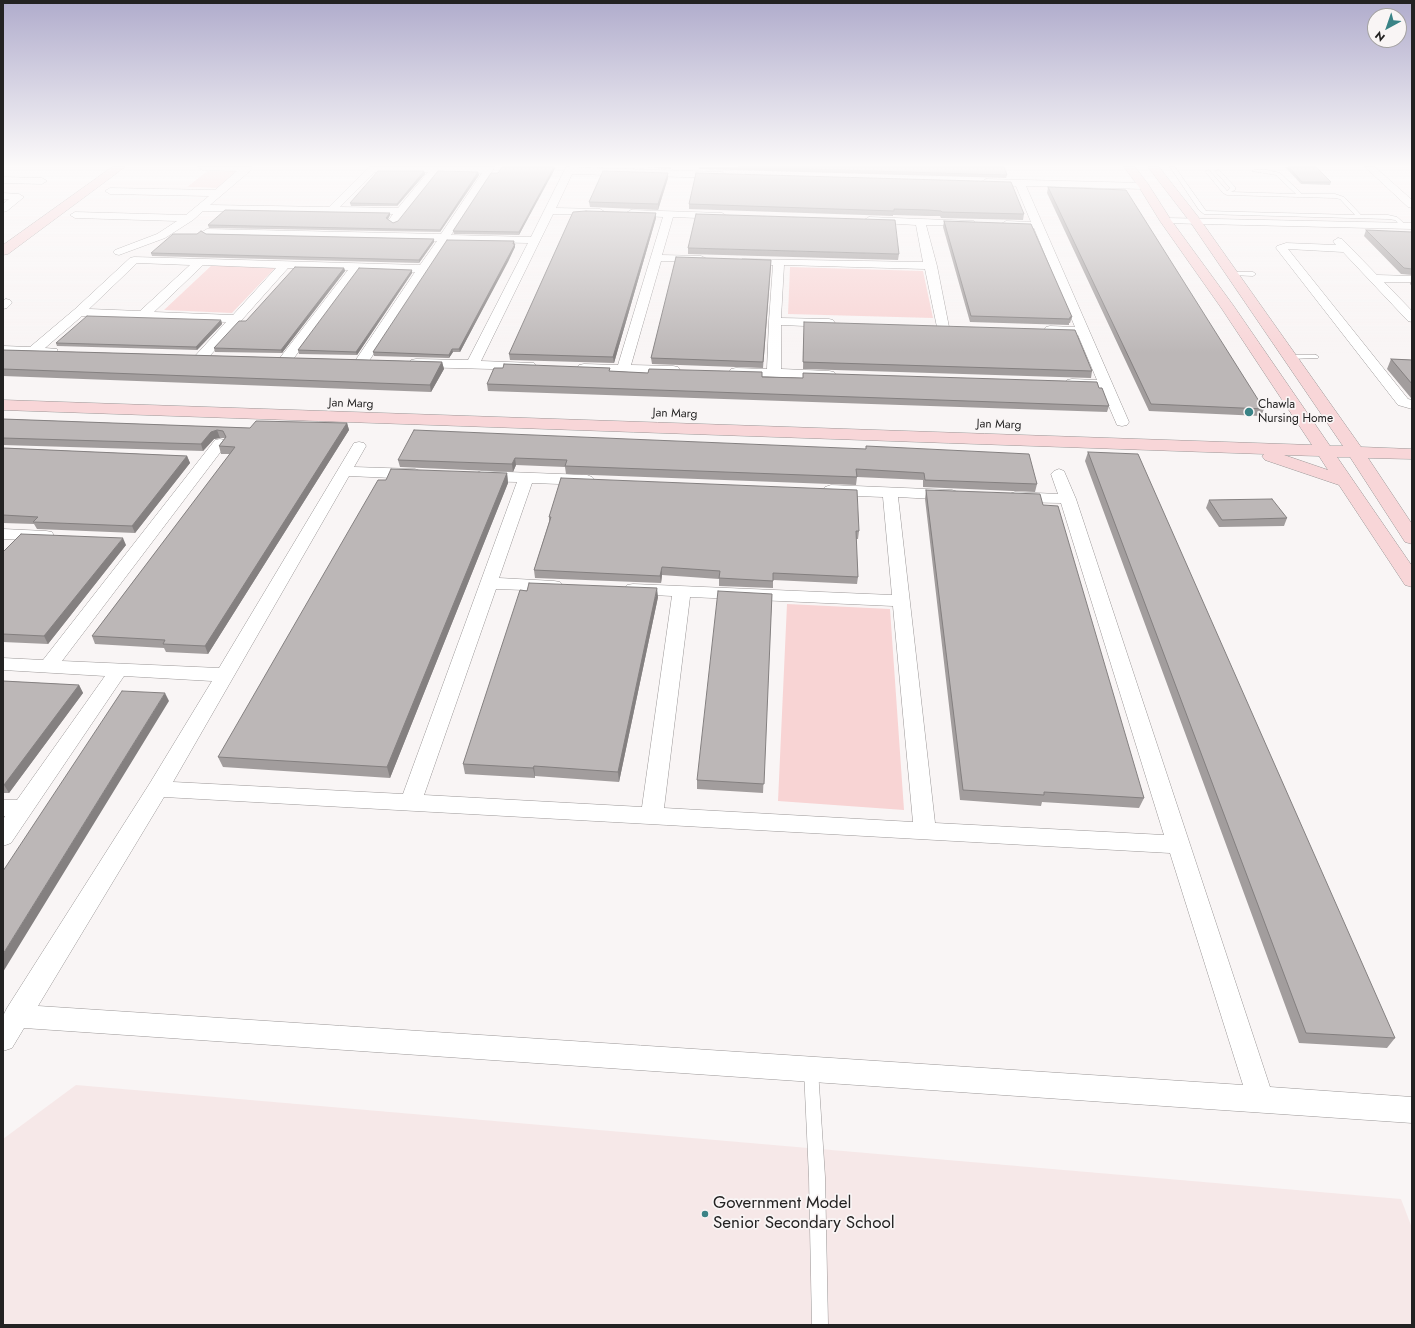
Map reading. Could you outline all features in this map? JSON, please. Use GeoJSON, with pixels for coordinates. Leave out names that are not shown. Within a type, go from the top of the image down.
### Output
{"type":"FeatureCollection","features":[{"type":"Feature","properties":{"kind":"main road"},"geometry":{"type":"LineString","coordinates":[[3,240],[19,229]]}},
{"type":"Feature","properties":{"kind":"main road"},"geometry":{"type":"LineString","coordinates":[[3,251],[34,229]]}},
{"type":"Feature","properties":{"kind":"main road"},"geometry":{"type":"LineString","coordinates":[[1172,229],[1228,308],[1412,581]]}},
{"type":"Feature","properties":{"kind":"main road"},"geometry":{"type":"LineString","coordinates":[[1200,229],[1351,446],[1412,538]]}},
{"type":"Feature","properties":{"kind":"main road","name":"Jan Marg"},"geometry":{"type":"LineString","coordinates":[[3,392],[1004,426],[1320,445]]}},
{"type":"Feature","properties":{"kind":"main road"},"geometry":{"type":"LineString","coordinates":[[3,405],[1249,449],[1320,445],[1351,446],[1412,442]]}},
{"type":"Feature","properties":{"kind":"main road"},"geometry":{"type":"LineString","coordinates":[[1351,446],[1412,454]]}},
{"type":"Feature","properties":{"kind":"main road"},"geometry":{"type":"LineString","coordinates":[[1249,449],[1346,482]]}},
{"type":"Feature","properties":{"kind":"street"},"geometry":{"type":"LineString","coordinates":[[119,252],[161,236],[172,229]]}},
{"type":"Feature","properties":{"kind":"street"},"geometry":{"type":"LineString","coordinates":[[380,236],[386,229]]}},
{"type":"Feature","properties":{"kind":"street"},"geometry":{"type":"LineString","coordinates":[[362,361],[450,229]]}},
{"type":"Feature","properties":{"kind":"street"},"geometry":{"type":"LineString","coordinates":[[473,364],[540,229]]}},
{"type":"Feature","properties":{"kind":"street"},"geometry":{"type":"LineString","coordinates":[[624,369],[665,229]]}},
{"type":"Feature","properties":{"kind":"street"},"geometry":{"type":"LineString","coordinates":[[922,229],[943,327]]}},
{"type":"Feature","properties":{"kind":"street"},"geometry":{"type":"LineString","coordinates":[[1040,229],[1122,422]]}},
{"type":"Feature","properties":{"kind":"street"},"geometry":{"type":"LineString","coordinates":[[1326,229],[1412,318]]}},
{"type":"Feature","properties":{"kind":"street"},"geometry":{"type":"LineString","coordinates":[[207,232],[535,240]]}},
{"type":"Feature","properties":{"kind":"street"},"geometry":{"type":"LineString","coordinates":[[1346,249],[1286,246],[1281,248],[1403,402],[1412,405]]}},
{"type":"Feature","properties":{"kind":"street"},"geometry":{"type":"LineString","coordinates":[[656,258],[710,260]]}},
{"type":"Feature","properties":{"kind":"street"},"geometry":{"type":"LineString","coordinates":[[33,351],[79,312],[134,260],[424,269]]}},
{"type":"Feature","properties":{"kind":"street"},"geometry":{"type":"LineString","coordinates":[[733,260],[931,266]]}},
{"type":"Feature","properties":{"kind":"street"},"geometry":{"type":"LineString","coordinates":[[144,315],[201,261]]}},
{"type":"Feature","properties":{"kind":"street"},"geometry":{"type":"LineString","coordinates":[[774,374],[775,321],[779,262]]}},
{"type":"Feature","properties":{"kind":"street"},"geometry":{"type":"LineString","coordinates":[[202,356],[286,264]]}},
{"type":"Feature","properties":{"kind":"street"},"geometry":{"type":"LineString","coordinates":[[286,359],[356,266]]}},
{"type":"Feature","properties":{"kind":"street"},"geometry":{"type":"LineString","coordinates":[[1372,278],[1412,279]]}},
{"type":"Feature","properties":{"kind":"street"},"geometry":{"type":"LineString","coordinates":[[79,312],[236,318]]}},
{"type":"Feature","properties":{"kind":"street"},"geometry":{"type":"LineString","coordinates":[[775,321],[843,323]]}},
{"type":"Feature","properties":{"kind":"street"},"geometry":{"type":"LineString","coordinates":[[928,326],[958,327]]}},
{"type":"Feature","properties":{"kind":"street"},"geometry":{"type":"LineString","coordinates":[[1037,330],[1084,332]]}},
{"type":"Feature","properties":{"kind":"street"},"geometry":{"type":"LineString","coordinates":[[3,350],[64,352]]}},
{"type":"Feature","properties":{"kind":"street"},"geometry":{"type":"LineString","coordinates":[[187,356],[218,357]]}},
{"type":"Feature","properties":{"kind":"street"},"geometry":{"type":"LineString","coordinates":[[271,358],[302,359]]}},
{"type":"Feature","properties":{"kind":"street"},"geometry":{"type":"LineString","coordinates":[[347,360],[378,362]]}},
{"type":"Feature","properties":{"kind":"street"},"geometry":{"type":"LineString","coordinates":[[402,362],[544,366]]}},
{"type":"Feature","properties":{"kind":"street"},"geometry":{"type":"LineString","coordinates":[[568,367],[687,371]]}},
{"type":"Feature","properties":{"kind":"street"},"geometry":{"type":"LineString","coordinates":[[726,372],[845,376]]}},
{"type":"Feature","properties":{"kind":"street"},"geometry":{"type":"LineString","coordinates":[[1058,382],[1106,384]]}},
{"type":"Feature","properties":{"kind":"street"},"geometry":{"type":"LineString","coordinates":[[47,667],[137,540],[200,458],[220,443]]}},
{"type":"Feature","properties":{"kind":"street"},"geometry":{"type":"LineString","coordinates":[[3,1039],[158,789],[359,446]]}},
{"type":"Feature","properties":{"kind":"street"},"geometry":{"type":"LineString","coordinates":[[344,471],[431,474]]}},
{"type":"Feature","properties":{"kind":"street"},"geometry":{"type":"LineString","coordinates":[[1059,474],[1261,1100]]}},
{"type":"Feature","properties":{"kind":"street"},"geometry":{"type":"LineString","coordinates":[[462,476],[605,481]]}},
{"type":"Feature","properties":{"kind":"street"},"geometry":{"type":"LineString","coordinates":[[411,803],[526,478]]}},
{"type":"Feature","properties":{"kind":"street"},"geometry":{"type":"LineString","coordinates":[[819,489],[967,495]]}},
{"type":"Feature","properties":{"kind":"street"},"geometry":{"type":"LineString","coordinates":[[890,492],[925,832]]}},
{"type":"Feature","properties":{"kind":"street"},"geometry":{"type":"LineString","coordinates":[[998,496],[1068,499]]}},
{"type":"Feature","properties":{"kind":"street"},"geometry":{"type":"LineString","coordinates":[[5,537],[65,537]]}},
{"type":"Feature","properties":{"kind":"street"},"geometry":{"type":"LineString","coordinates":[[488,583],[574,587]]}},
{"type":"Feature","properties":{"kind":"street"},"geometry":{"type":"LineString","coordinates":[[620,589],[901,601]]}},
{"type":"Feature","properties":{"kind":"street"},"geometry":{"type":"LineString","coordinates":[[652,816],[682,591]]}},
{"type":"Feature","properties":{"kind":"street"},"geometry":{"type":"LineString","coordinates":[[3,664],[224,675]]}},
{"type":"Feature","properties":{"kind":"street"},"geometry":{"type":"LineString","coordinates":[[3,837],[12,809],[119,670]]}},
{"type":"Feature","properties":{"kind":"street"},"geometry":{"type":"LineString","coordinates":[[158,789],[1179,845]]}},
{"type":"Feature","properties":{"kind":"street"},"geometry":{"type":"LineString","coordinates":[[16,1016],[1412,1110]]}},
{"type":"Feature","properties":{"kind":"lane"},"geometry":{"type":"LineString","coordinates":[[1231,274],[1253,274]]}},
{"type":"Feature","properties":{"kind":"lane"},"geometry":{"type":"LineString","coordinates":[[1289,356],[1316,357]]}},
{"type":"Feature","properties":{"kind":"lane"},"geometry":{"type":"LineString","coordinates":[[811,1070],[817,1177],[820,1325]]}},
{"type":"Feature","properties":{"kind":"shaded area"},"geometry":{"type":"Polygon","coordinates":[[[212,265],[275,268],[232,313],[164,310],[212,265]]]}},
{"type":"Feature","properties":{"kind":"shaded area"},"geometry":{"type":"Polygon","coordinates":[[[790,267],[923,271],[933,318],[788,314],[790,267]]]}},
{"type":"Feature","properties":{"kind":"shaded area"},"geometry":{"type":"Polygon","coordinates":[[[787,604],[890,609],[904,810],[778,801],[787,604]]]}},
{"type":"Feature","properties":{"kind":"shaded area","name":"Government Model Senior Secondary School"},"geometry":{"type":"Polygon","coordinates":[[[76,1085],[1401,1199],[1412,1228],[1412,1325],[3,1325],[3,1139],[76,1085]]]}},
{"type":"Feature","properties":{"kind":"building"},"geometry":{"type":"Polygon","coordinates":[[[392,229],[441,229],[440,230],[392,229]]]}},
{"type":"Feature","properties":{"kind":"building"},"geometry":{"type":"Polygon","coordinates":[[[454,229],[521,229],[519,232],[453,231],[454,229]]]}},
{"type":"Feature","properties":{"kind":"building"},"geometry":{"type":"Polygon","coordinates":[[[565,229],[651,229],[613,357],[509,354],[565,229]]]}},
{"type":"Feature","properties":{"kind":"building"},"geometry":{"type":"Polygon","coordinates":[[[692,229],[896,229],[899,254],[688,248],[692,229]]]}},
{"type":"Feature","properties":{"kind":"building"},"geometry":{"type":"Polygon","coordinates":[[[946,229],[1033,229],[1072,317],[1070,317],[1070,319],[971,316],[946,229]]]}},
{"type":"Feature","properties":{"kind":"building"},"geometry":{"type":"Polygon","coordinates":[[[1068,229],[1151,229],[1264,409],[1151,404],[1068,229]]]}},
{"type":"Feature","properties":{"kind":"building"},"geometry":{"type":"Polygon","coordinates":[[[1366,230],[1412,232],[1412,269],[1404,268],[1366,230]]]}},
{"type":"Feature","properties":{"kind":"building"},"geometry":{"type":"Polygon","coordinates":[[[201,231],[206,234],[434,239],[419,260],[151,253],[173,234],[197,234],[201,231]]]}},
{"type":"Feature","properties":{"kind":"building"},"geometry":{"type":"Polygon","coordinates":[[[447,240],[514,241],[513,244],[515,244],[459,349],[452,349],[449,355],[373,352],[447,240]]]}},
{"type":"Feature","properties":{"kind":"building"},"geometry":{"type":"Polygon","coordinates":[[[676,257],[771,260],[763,362],[651,358],[676,257]]]}},
{"type":"Feature","properties":{"kind":"building"},"geometry":{"type":"Polygon","coordinates":[[[295,267],[344,268],[281,350],[214,348],[239,321],[246,321],[295,267]]]}},
{"type":"Feature","properties":{"kind":"building"},"geometry":{"type":"Polygon","coordinates":[[[359,268],[412,270],[356,352],[298,350],[359,268]]]}},
{"type":"Feature","properties":{"kind":"building"},"geometry":{"type":"Polygon","coordinates":[[[87,316],[221,320],[196,347],[56,343],[87,316]]]}},
{"type":"Feature","properties":{"kind":"building"},"geometry":{"type":"Polygon","coordinates":[[[804,322],[1075,330],[1092,371],[803,362],[804,322]]]}},
{"type":"Feature","properties":{"kind":"building"},"geometry":{"type":"Polygon","coordinates":[[[3,350],[442,362],[430,385],[3,369],[3,350]]]}},
{"type":"Feature","properties":{"kind":"building"},"geometry":{"type":"Polygon","coordinates":[[[1391,359],[1412,360],[1412,384],[1391,359]]]}},
{"type":"Feature","properties":{"kind":"building"},"geometry":{"type":"Polygon","coordinates":[[[504,364],[610,368],[609,371],[648,373],[649,369],[762,372],[762,377],[803,378],[803,373],[1097,382],[1099,388],[1102,388],[1109,406],[487,384],[494,368],[503,368],[504,364]]]}},
{"type":"Feature","properties":{"kind":"building"},"geometry":{"type":"Polygon","coordinates":[[[3,419],[250,428],[256,421],[347,423],[205,646],[163,644],[165,640],[92,636],[235,447],[219,446],[226,437],[223,431],[217,430],[211,432],[201,444],[3,438],[3,419]]]}},
{"type":"Feature","properties":{"kind":"building"},"geometry":{"type":"Polygon","coordinates":[[[414,430],[866,449],[866,446],[1029,454],[1037,484],[925,480],[924,473],[856,469],[857,477],[565,466],[567,460],[515,458],[512,464],[398,460],[414,430]]]}},
{"type":"Feature","properties":{"kind":"building"},"geometry":{"type":"Polygon","coordinates":[[[3,448],[187,456],[132,526],[33,522],[38,517],[3,515],[3,448]]]}},
{"type":"Feature","properties":{"kind":"building"},"geometry":{"type":"Polygon","coordinates":[[[1088,452],[1138,454],[1395,1038],[1306,1033],[1088,452]]]}},
{"type":"Feature","properties":{"kind":"building"},"geometry":{"type":"Polygon","coordinates":[[[391,469],[507,473],[387,767],[218,757],[378,480],[386,480],[391,469]]]}},
{"type":"Feature","properties":{"kind":"building"},"geometry":{"type":"Polygon","coordinates":[[[561,478],[857,490],[859,531],[856,531],[858,577],[773,573],[773,581],[719,578],[720,571],[662,567],[660,576],[534,570],[551,517],[549,517],[561,478]]]}},
{"type":"Feature","properties":{"kind":"building"},"geometry":{"type":"Polygon","coordinates":[[[926,490],[1040,494],[1043,505],[1058,506],[1144,798],[1044,792],[1044,795],[963,790],[926,490]]]}},
{"type":"Feature","properties":{"kind":"building"},"geometry":{"type":"Polygon","coordinates":[[[1272,499],[1287,518],[1222,520],[1209,500],[1272,499]]]}},
{"type":"Feature","properties":{"kind":"building"},"geometry":{"type":"Polygon","coordinates":[[[21,534],[123,538],[44,636],[3,634],[3,552],[21,534]]]}},
{"type":"Feature","properties":{"kind":"building"},"geometry":{"type":"Polygon","coordinates":[[[529,583],[657,588],[618,772],[534,766],[533,768],[463,764],[520,590],[527,591],[529,583]]]}},
{"type":"Feature","properties":{"kind":"building"},"geometry":{"type":"Polygon","coordinates":[[[718,591],[772,594],[764,784],[697,780],[718,591]]]}},
{"type":"Feature","properties":{"kind":"building"},"geometry":{"type":"Polygon","coordinates":[[[3,681],[79,685],[4,785],[3,785],[3,681]]]}},
{"type":"Feature","properties":{"kind":"building"},"geometry":{"type":"Polygon","coordinates":[[[122,691],[165,693],[3,954],[3,871],[122,691]]]}},
{"type":"Feature","properties":{"kind":"place","name":"Chawla Nursing Home"},"geometry":{"type":"Point","coordinates":[1249,412]}},
{"type":"Feature","properties":{"kind":"place","name":"Government Model Senior Secondary School"},"geometry":{"type":"Point","coordinates":[705,1214]}}]}
